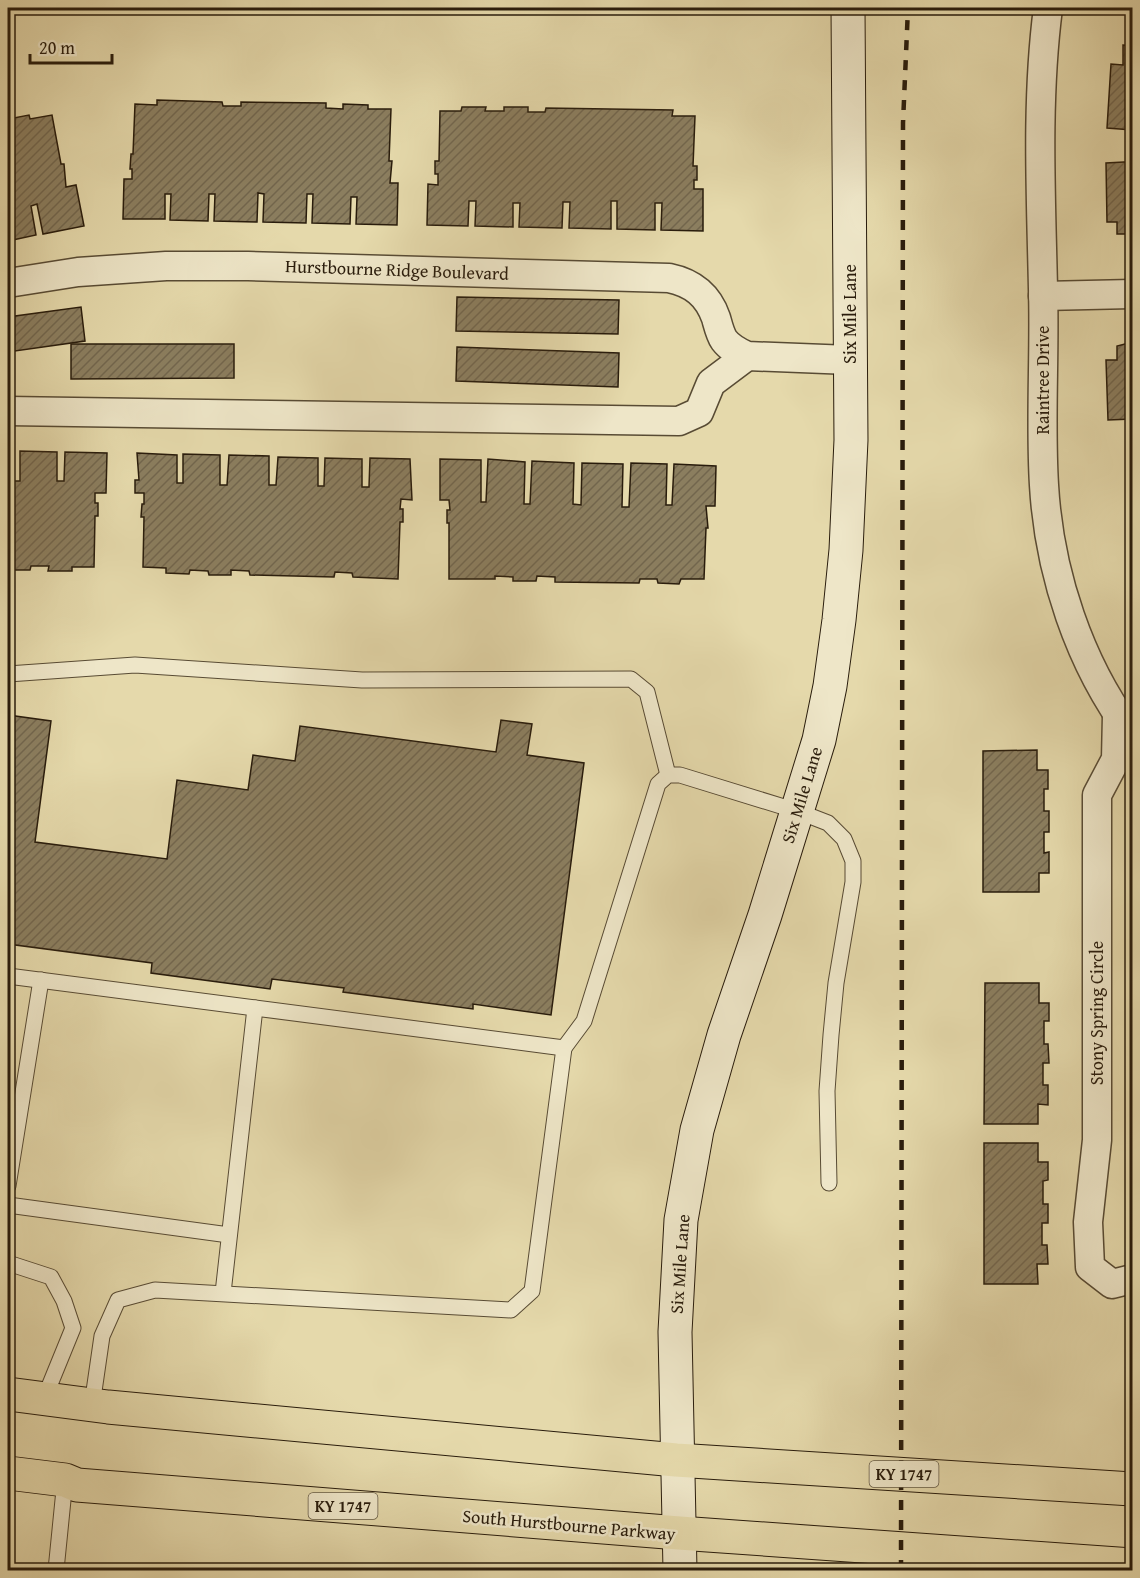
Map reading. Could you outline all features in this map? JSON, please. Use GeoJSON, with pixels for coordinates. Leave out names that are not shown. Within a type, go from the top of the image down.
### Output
{"type":"FeatureCollection","features":[{"type":"Feature","properties":{"kind":"main road","name":"KY 1747"},"geometry":{"type":"LineString","coordinates":[[8,1394],[92,1405],[676,1460],[1132,1488]]}},
{"type":"Feature","properties":{"kind":"main road","name":"South Hurstbourne Parkway"},"geometry":{"type":"LineString","coordinates":[[8,1473],[65,1480],[77,1485],[89,1486],[679,1533],[1132,1565]]}},
{"type":"Feature","properties":{"kind":"street","name":"Six Mile Lane"},"geometry":{"type":"LineString","coordinates":[[680,1570],[675,1332],[681,1220],[698,1130],[724,1035],[765,915],[819,740],[830,686],[839,620],[846,550],[851,440],[848,8]]}},
{"type":"Feature","properties":{"kind":"street","name":"Raintree Drive"},"geometry":{"type":"LineString","coordinates":[[1047,8],[1042,53],[1040,107],[1044,485],[1050,540],[1064,599],[1083,649],[1125,724]]}},
{"type":"Feature","properties":{"kind":"street","name":"Hurstbourne Ridge Boulevard"},"geometry":{"type":"LineString","coordinates":[[8,283],[78,272],[166,266],[669,278],[685,281],[701,292],[712,307],[723,338],[733,350],[747,356]]}},
{"type":"Feature","properties":{"kind":"street"},"geometry":{"type":"LineString","coordinates":[[1043,296],[1132,294]]}},
{"type":"Feature","properties":{"kind":"street"},"geometry":{"type":"LineString","coordinates":[[8,411],[679,421],[699,412],[711,383],[747,356],[850,360]]}},
{"type":"Feature","properties":{"kind":"street","name":"Stony Spring Circle"},"geometry":{"type":"LineString","coordinates":[[1125,724],[1116,759],[1097,795],[1097,1140],[1088,1222],[1090,1267],[1112,1284],[1132,1279]]}},
{"type":"Feature","properties":{"kind":"lane"},"geometry":{"type":"LineString","coordinates":[[8,674],[135,665],[362,680],[631,679],[647,692],[668,775]]}},
{"type":"Feature","properties":{"kind":"lane"},"geometry":{"type":"LineString","coordinates":[[92,1405],[102,1336],[118,1300],[155,1290],[511,1310],[532,1291],[564,1048],[584,1021],[658,784],[668,775],[680,775],[797,811],[828,823],[844,839],[853,861],[853,882],[836,982],[831,1035],[827,1092],[829,1183]]}},
{"type":"Feature","properties":{"kind":"lane"},"geometry":{"type":"LineString","coordinates":[[8,976],[564,1048]]}},
{"type":"Feature","properties":{"kind":"lane"},"geometry":{"type":"LineString","coordinates":[[8,1186],[41,980]]}},
{"type":"Feature","properties":{"kind":"lane"},"geometry":{"type":"LineString","coordinates":[[223,1293],[255,1008]]}},
{"type":"Feature","properties":{"kind":"lane"},"geometry":{"type":"LineString","coordinates":[[8,1205],[229,1234]]}},
{"type":"Feature","properties":{"kind":"lane"},"geometry":{"type":"LineString","coordinates":[[8,1263],[51,1277],[64,1301],[73,1328],[44,1399]]}},
{"type":"Feature","properties":{"kind":"lane"},"geometry":{"type":"LineString","coordinates":[[56,1570],[65,1480]]}},
{"type":"Feature","properties":{"kind":"building"},"geometry":{"type":"Polygon","coordinates":[[[1123,45],[1132,46],[1132,130],[1107,128],[1111,64],[1123,65],[1123,45]]]}},
{"type":"Feature","properties":{"kind":"building"},"geometry":{"type":"Polygon","coordinates":[[[157,100],[222,102],[223,106],[241,106],[241,102],[326,103],[326,108],[343,109],[343,104],[368,105],[368,109],[391,109],[390,183],[398,183],[397,225],[356,224],[357,197],[351,197],[350,224],[312,223],[313,194],[307,194],[306,223],[263,222],[264,194],[258,193],[257,222],[214,221],[215,194],[209,194],[208,221],[170,220],[171,194],[165,194],[165,219],[123,219],[124,179],[132,179],[132,169],[130,169],[131,154],[133,154],[135,104],[157,105],[157,100]]]}},
{"type":"Feature","properties":{"kind":"building"},"geometry":{"type":"Polygon","coordinates":[[[462,107],[486,107],[485,111],[504,111],[504,107],[528,107],[528,112],[545,112],[546,108],[673,110],[672,116],[695,116],[693,166],[697,166],[697,180],[694,180],[694,189],[703,189],[703,231],[661,230],[662,203],[655,203],[655,230],[617,229],[617,201],[611,201],[611,229],[569,228],[570,202],[563,202],[562,228],[519,227],[520,203],[513,203],[513,227],[475,226],[476,201],[469,201],[468,226],[427,225],[428,184],[438,185],[435,161],[439,161],[440,111],[461,111],[462,107]]]}},
{"type":"Feature","properties":{"kind":"building"},"geometry":{"type":"Polygon","coordinates":[[[29,115],[30,119],[52,115],[61,164],[64,164],[66,187],[76,185],[84,226],[43,234],[37,204],[31,206],[36,235],[8,241],[8,119],[29,115]]]}},
{"type":"Feature","properties":{"kind":"building"},"geometry":{"type":"Polygon","coordinates":[[[1132,162],[1132,237],[1127,237],[1127,234],[1117,234],[1117,222],[1107,222],[1106,163],[1132,162]]]}},
{"type":"Feature","properties":{"kind":"building"},"geometry":{"type":"Polygon","coordinates":[[[457,297],[619,300],[618,334],[456,331],[457,297]]]}},
{"type":"Feature","properties":{"kind":"building"},"geometry":{"type":"Polygon","coordinates":[[[81,307],[85,341],[8,352],[8,317],[81,307]]]}},
{"type":"Feature","properties":{"kind":"building"},"geometry":{"type":"Polygon","coordinates":[[[71,344],[234,344],[234,378],[71,379],[71,344]]]}},
{"type":"Feature","properties":{"kind":"building"},"geometry":{"type":"Polygon","coordinates":[[[1132,344],[1132,419],[1108,420],[1106,360],[1117,360],[1117,346],[1132,344]]]}},
{"type":"Feature","properties":{"kind":"building"},"geometry":{"type":"Polygon","coordinates":[[[457,347],[619,353],[618,387],[456,381],[457,347]]]}},
{"type":"Feature","properties":{"kind":"building"},"geometry":{"type":"Polygon","coordinates":[[[8,451],[13,451],[13,481],[20,481],[20,451],[57,452],[57,481],[64,481],[65,452],[107,453],[106,493],[95,493],[98,516],[95,516],[94,567],[72,567],[72,571],[48,571],[49,566],[31,566],[30,570],[8,570],[8,451]]]}},
{"type":"Feature","properties":{"kind":"building"},"geometry":{"type":"Polygon","coordinates":[[[137,453],[177,455],[177,483],[183,483],[183,454],[220,455],[220,485],[227,485],[229,455],[269,456],[269,485],[276,485],[278,457],[318,458],[318,486],[324,486],[325,458],[362,459],[362,487],[369,487],[370,458],[410,459],[412,500],[401,499],[400,509],[403,509],[403,522],[400,522],[398,579],[353,577],[352,573],[335,572],[334,577],[250,575],[249,571],[231,570],[231,575],[209,575],[208,571],[190,570],[189,574],[166,573],[166,568],[143,567],[144,517],[141,517],[144,493],[135,493],[135,480],[139,480],[137,453]]]}},
{"type":"Feature","properties":{"kind":"building"},"geometry":{"type":"Polygon","coordinates":[[[440,459],[481,460],[481,502],[486,502],[488,459],[525,462],[524,504],[530,504],[532,461],[574,463],[573,504],[581,505],[582,463],[623,464],[622,507],[629,507],[631,463],[667,464],[666,505],[672,505],[674,464],[716,466],[715,506],[706,506],[708,528],[706,528],[704,579],[681,579],[679,584],[658,583],[657,579],[640,579],[639,583],[555,582],[555,577],[537,576],[536,581],[513,581],[513,577],[495,576],[495,579],[449,579],[447,510],[450,510],[449,500],[440,500],[440,459]]]}},
{"type":"Feature","properties":{"kind":"building"},"geometry":{"type":"Polygon","coordinates":[[[8,715],[51,721],[35,842],[167,859],[177,780],[248,790],[253,755],[295,761],[300,726],[496,752],[501,720],[532,724],[527,755],[584,763],[551,1015],[473,1004],[473,1009],[343,992],[344,988],[272,979],[270,989],[151,973],[152,963],[8,944],[8,715]]]}},
{"type":"Feature","properties":{"kind":"building"},"geometry":{"type":"Polygon","coordinates":[[[1037,750],[1037,770],[1048,770],[1048,789],[1044,789],[1044,811],[1049,811],[1049,832],[1044,832],[1044,853],[1049,852],[1049,873],[1039,873],[1039,892],[983,892],[983,751],[1037,750]]]}},
{"type":"Feature","properties":{"kind":"building"},"geometry":{"type":"Polygon","coordinates":[[[985,983],[1039,983],[1039,1003],[1049,1003],[1049,1021],[1044,1021],[1044,1044],[1048,1044],[1049,1063],[1043,1063],[1043,1085],[1048,1085],[1048,1105],[1038,1104],[1038,1124],[984,1124],[985,983]]]}},
{"type":"Feature","properties":{"kind":"building"},"geometry":{"type":"Polygon","coordinates":[[[984,1143],[1038,1143],[1038,1162],[1048,1162],[1048,1180],[1043,1181],[1043,1204],[1048,1204],[1048,1223],[1042,1223],[1042,1245],[1047,1245],[1048,1264],[1037,1264],[1038,1284],[984,1284],[984,1143]]]}},
{"type":"Feature","properties":{"kind":"railway"},"geometry":{"type":"LineString","coordinates":[[901,1570],[903,123],[908,8]]}}]}
